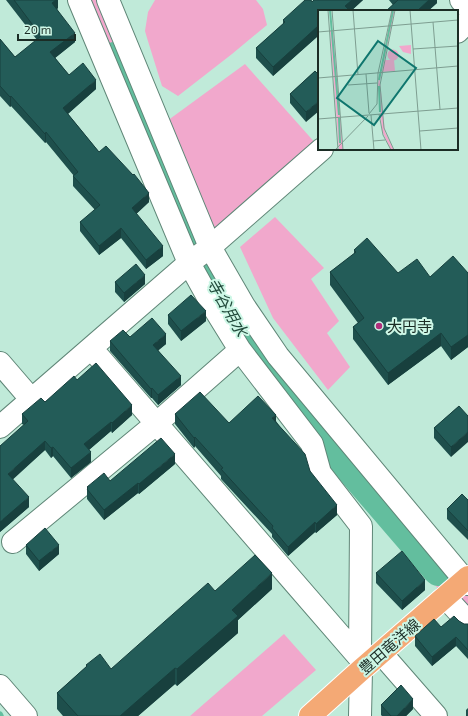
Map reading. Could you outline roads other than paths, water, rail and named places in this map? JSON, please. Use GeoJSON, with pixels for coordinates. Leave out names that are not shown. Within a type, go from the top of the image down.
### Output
{"type":"FeatureCollection","features":[{"type":"Feature","properties":{"kind":"main road","name":"豊田竜洋線"},"geometry":{"type":"LineString","coordinates":[[310,716],[367,661],[467,580]]}},
{"type":"Feature","properties":{"kind":"street"},"geometry":{"type":"LineString","coordinates":[[79,0],[190,262],[214,308],[240,350],[312,444],[320,473],[361,526],[367,661],[360,716]]}},
{"type":"Feature","properties":{"kind":"street"},"geometry":{"type":"LineString","coordinates":[[108,0],[210,247],[244,306],[278,356],[467,580]]}},
{"type":"Feature","properties":{"kind":"street"},"geometry":{"type":"LineString","coordinates":[[461,0],[468,8]]}},
{"type":"Feature","properties":{"kind":"street"},"geometry":{"type":"LineString","coordinates":[[458,31],[468,22]]}},
{"type":"Feature","properties":{"kind":"street"},"geometry":{"type":"LineString","coordinates":[[0,427],[321,150]]}},
{"type":"Feature","properties":{"kind":"street"},"geometry":{"type":"LineString","coordinates":[[92,348],[367,661],[436,716]]}},
{"type":"Feature","properties":{"kind":"street"},"geometry":{"type":"LineString","coordinates":[[13,542],[157,423],[240,350]]}},
{"type":"Feature","properties":{"kind":"street"},"geometry":{"type":"LineString","coordinates":[[0,363],[31,399]]}},
{"type":"Feature","properties":{"kind":"street"},"geometry":{"type":"LineString","coordinates":[[445,597],[468,622]]}},
{"type":"Feature","properties":{"kind":"street"},"geometry":{"type":"LineString","coordinates":[[0,686],[26,716]]}},
{"type":"Feature","properties":{"kind":"waterway","name":"寺谷用水"},"geometry":{"type":"LineString","coordinates":[[115,59],[186,225],[218,295],[242,335],[291,397],[439,569]]}},
{"type":"Feature","properties":{"kind":"place","name":"大円寺"},"geometry":{"type":"Point","coordinates":[379,326]}}]}
